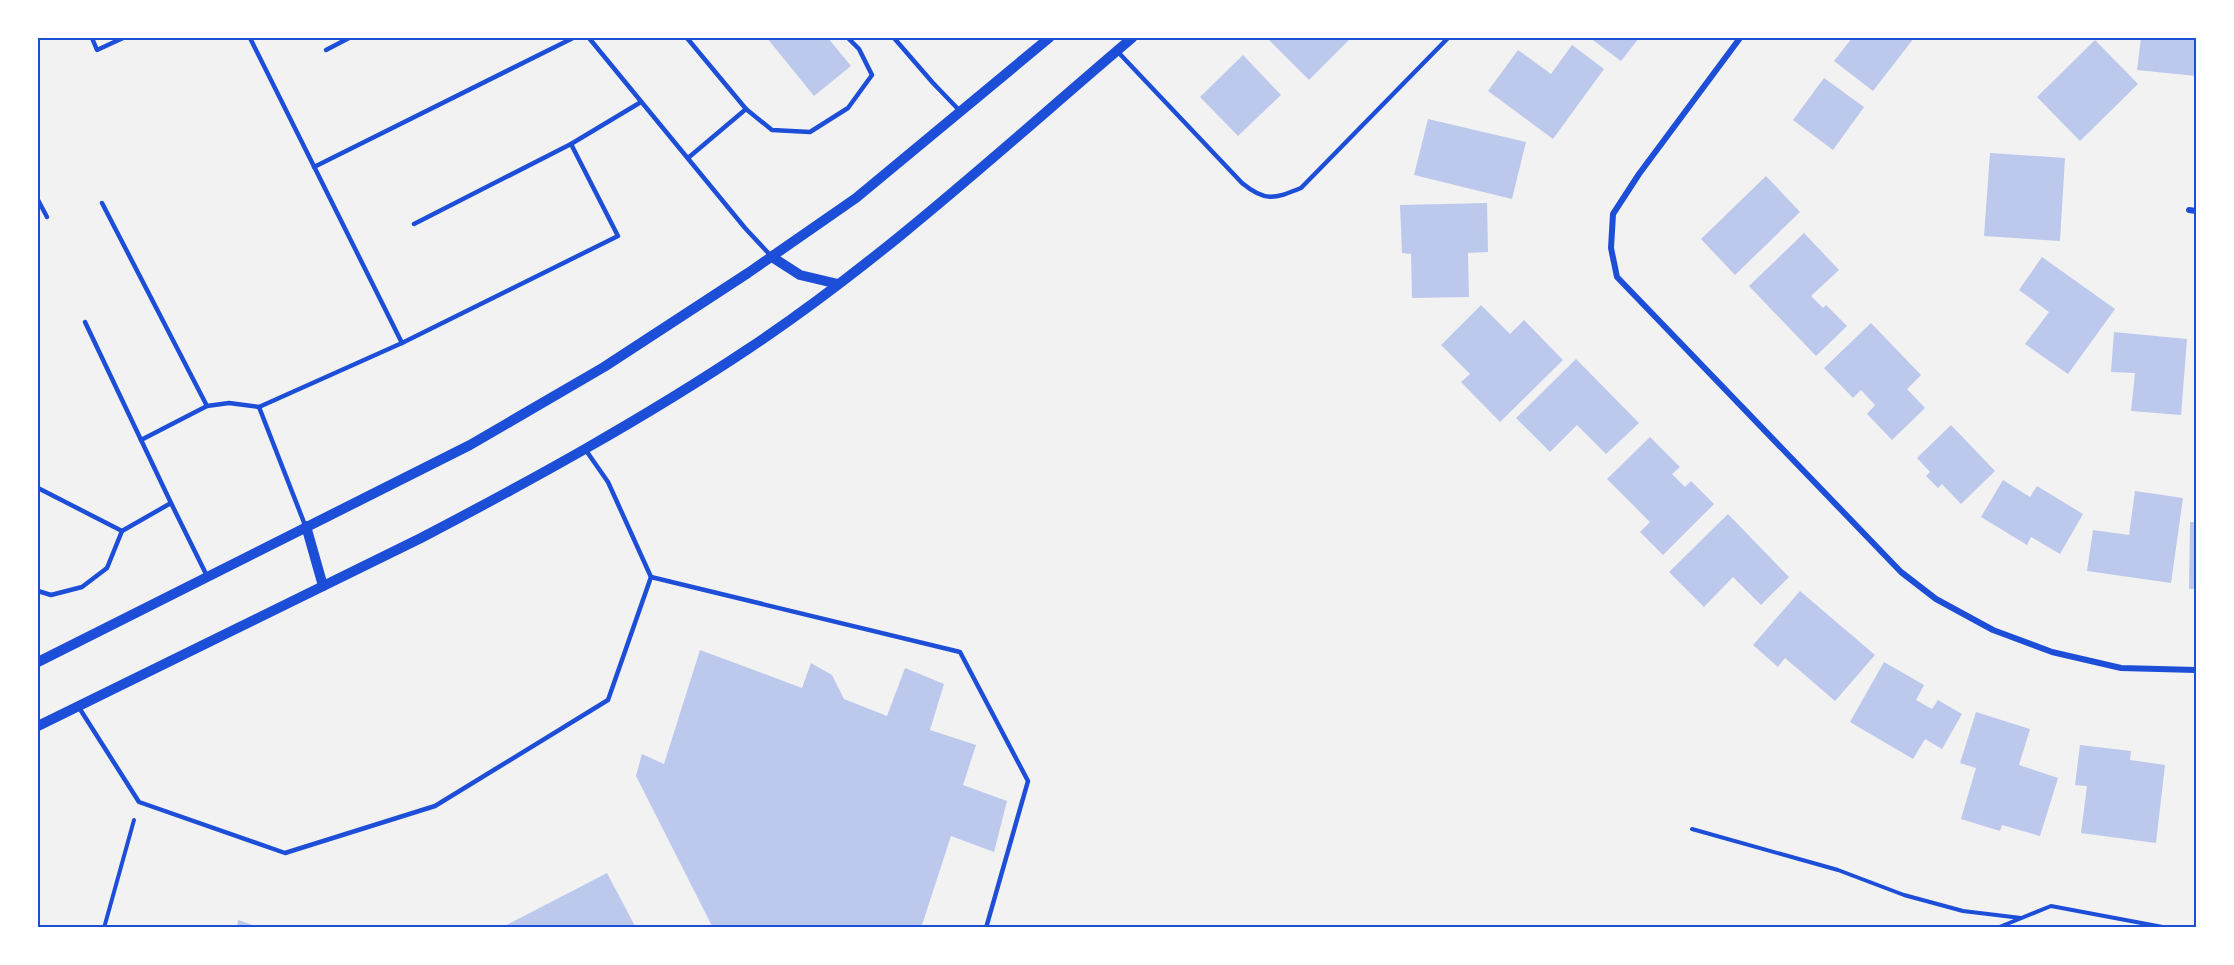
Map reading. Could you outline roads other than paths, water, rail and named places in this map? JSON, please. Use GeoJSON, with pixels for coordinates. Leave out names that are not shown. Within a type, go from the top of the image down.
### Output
{"type":"FeatureCollection","features":[{"type":"Feature","properties":{"kind":"street"},"geometry":{"type":"LineString","coordinates":[[38,662],[490,433],[604,367],[772,257],[856,198],[1049,38]]}},
{"type":"Feature","properties":{"kind":"street"},"geometry":{"type":"LineString","coordinates":[[38,726],[483,506],[648,412],[748,349],[838,284],[920,220],[1132,38]]}},
{"type":"Feature","properties":{"kind":"street"},"geometry":{"type":"LineString","coordinates":[[1740,38],[1639,174],[1613,214],[1611,248],[1617,277],[1901,572],[1936,599],[1993,630],[2052,652],[2121,668],[2196,670]]}},
{"type":"Feature","properties":{"kind":"street"},"geometry":{"type":"LineString","coordinates":[[772,257],[800,275],[838,284]]}},
{"type":"Feature","properties":{"kind":"street"},"geometry":{"type":"LineString","coordinates":[[306,526],[323,586]]}},
{"type":"Feature","properties":{"kind":"lane"},"geometry":{"type":"LineString","coordinates":[[92,38],[98,50],[123,38]]}},
{"type":"Feature","properties":{"kind":"lane"},"geometry":{"type":"LineString","coordinates":[[250,38],[402,343]]}},
{"type":"Feature","properties":{"kind":"lane"},"geometry":{"type":"LineString","coordinates":[[326,50],[349,38]]}},
{"type":"Feature","properties":{"kind":"lane"},"geometry":{"type":"LineString","coordinates":[[314,167],[573,38]]}},
{"type":"Feature","properties":{"kind":"lane"},"geometry":{"type":"LineString","coordinates":[[589,38],[745,228],[772,257]]}},
{"type":"Feature","properties":{"kind":"lane"},"geometry":{"type":"LineString","coordinates":[[687,38],[746,109],[772,130],[810,132],[848,108],[872,75],[859,50],[848,38]]}},
{"type":"Feature","properties":{"kind":"lane"},"geometry":{"type":"LineString","coordinates":[[894,38],[933,84],[961,112]]}},
{"type":"Feature","properties":{"kind":"lane"},"geometry":{"type":"LineString","coordinates":[[1117,50],[1242,183],[1256,195],[1272,198],[1301,188],[1448,38]]}},
{"type":"Feature","properties":{"kind":"lane"},"geometry":{"type":"LineString","coordinates":[[414,225],[571,144],[641,102]]}},
{"type":"Feature","properties":{"kind":"lane"},"geometry":{"type":"LineString","coordinates":[[688,159],[746,109]]}},
{"type":"Feature","properties":{"kind":"lane"},"geometry":{"type":"LineString","coordinates":[[141,440],[207,406],[229,403],[259,407],[402,343],[618,237],[571,144]]}},
{"type":"Feature","properties":{"kind":"lane"},"geometry":{"type":"LineString","coordinates":[[38,200],[47,218]]}},
{"type":"Feature","properties":{"kind":"lane"},"geometry":{"type":"LineString","coordinates":[[102,203],[207,406]]}},
{"type":"Feature","properties":{"kind":"lane"},"geometry":{"type":"LineString","coordinates":[[85,322],[207,576]]}},
{"type":"Feature","properties":{"kind":"lane"},"geometry":{"type":"LineString","coordinates":[[259,407],[306,526]]}},
{"type":"Feature","properties":{"kind":"lane"},"geometry":{"type":"LineString","coordinates":[[78,706],[139,802],[285,853],[435,806],[608,700],[651,577],[608,482],[584,448]]}},
{"type":"Feature","properties":{"kind":"lane"},"geometry":{"type":"LineString","coordinates":[[38,488],[122,531]]}},
{"type":"Feature","properties":{"kind":"lane"},"geometry":{"type":"LineString","coordinates":[[38,591],[51,595],[82,587],[107,568],[122,531],[171,503]]}},
{"type":"Feature","properties":{"kind":"lane"},"geometry":{"type":"LineString","coordinates":[[651,577],[960,652],[1028,781],[986,927]]}}]}
